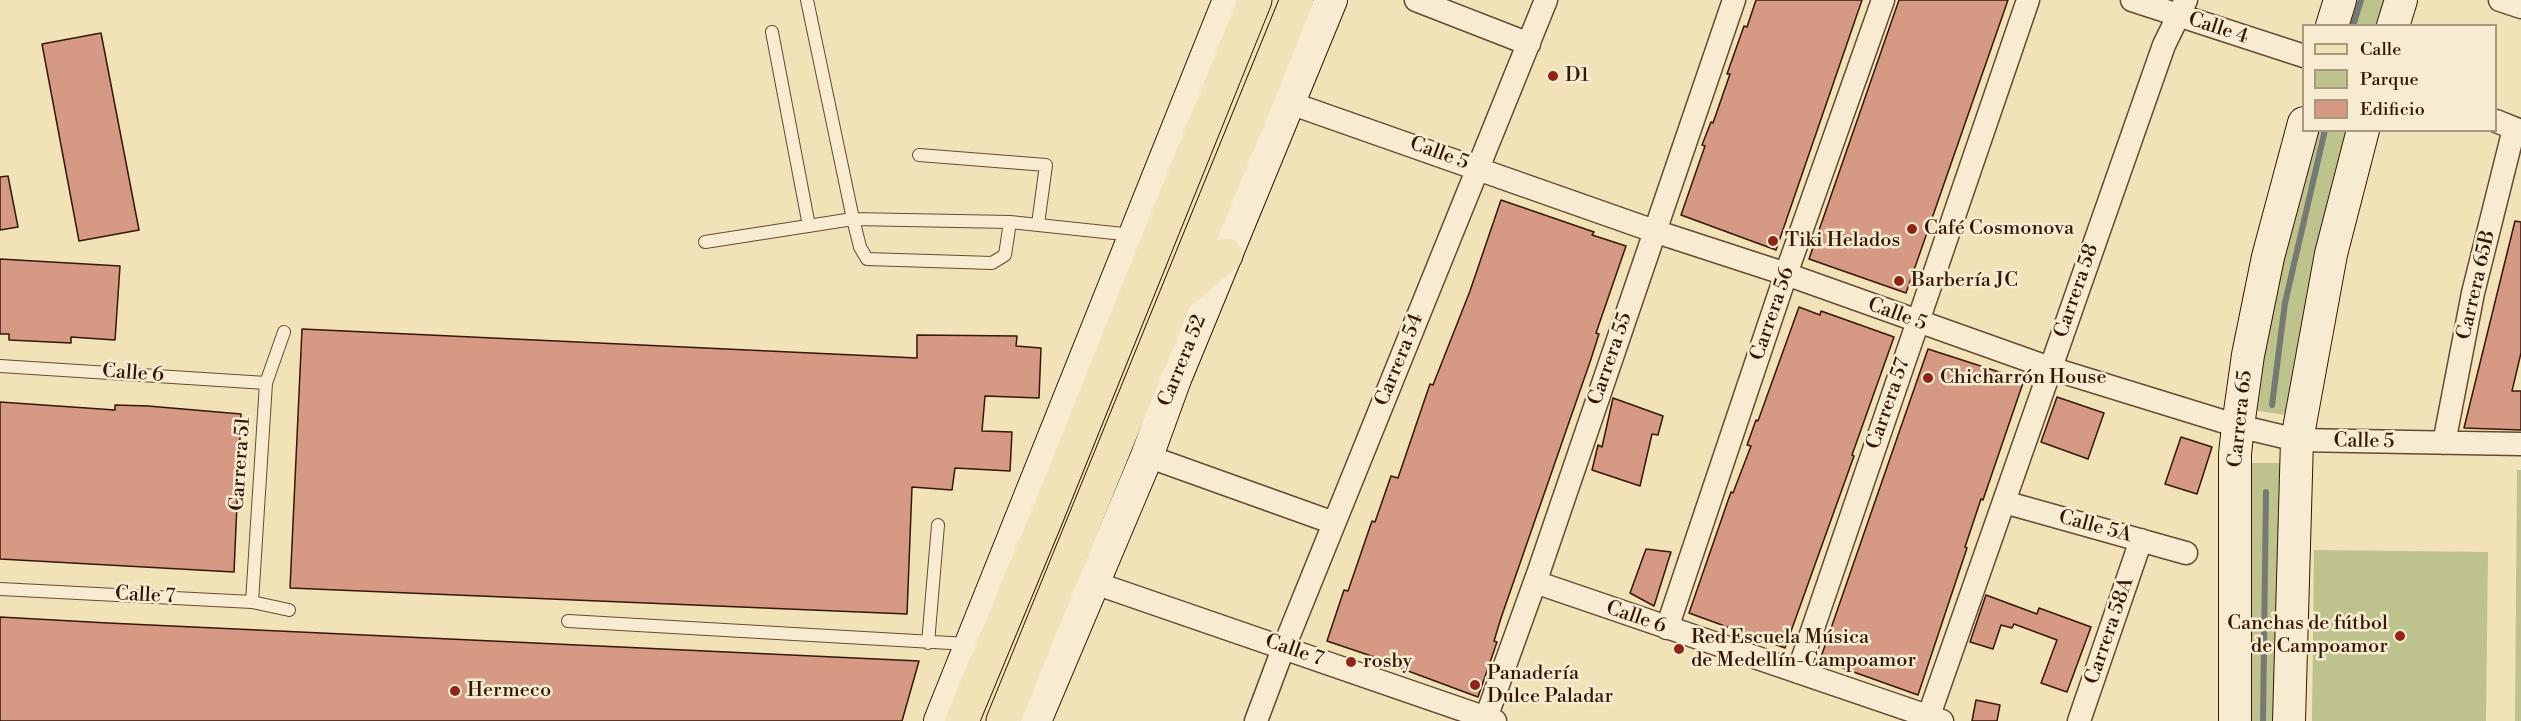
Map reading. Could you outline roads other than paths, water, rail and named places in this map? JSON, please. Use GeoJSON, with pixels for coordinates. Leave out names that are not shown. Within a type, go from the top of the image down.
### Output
{"type":"FeatureCollection","features":[{"type":"Feature","properties":{"kind":"main road"},"geometry":{"type":"LineString","coordinates":[[962,721],[1255,0]]}},
{"type":"Feature","properties":{"kind":"main road","name":"Carrera 52"},"geometry":{"type":"LineString","coordinates":[[1003,721],[1297,0]]}},
{"type":"Feature","properties":{"kind":"main road"},"geometry":{"type":"LineString","coordinates":[[1176,297],[1226,255]]}},
{"type":"Feature","properties":{"kind":"main road"},"geometry":{"type":"LineString","coordinates":[[1031,492],[1045,521]]}},
{"type":"Feature","properties":{"kind":"street"},"geometry":{"type":"LineString","coordinates":[[940,721],[1229,0]]}},
{"type":"Feature","properties":{"kind":"street","name":"Carrera 52"},"geometry":{"type":"LineString","coordinates":[[1035,721],[1147,456],[1175,379],[1331,0]]}},
{"type":"Feature","properties":{"kind":"street"},"geometry":{"type":"LineString","coordinates":[[1416,0],[1529,44]]}},
{"type":"Feature","properties":{"kind":"street","name":"Carrera 54"},"geometry":{"type":"LineString","coordinates":[[1256,721],[1546,0]]}},
{"type":"Feature","properties":{"kind":"street","name":"Carrera 55"},"geometry":{"type":"LineString","coordinates":[[1491,719],[1534,582],[1734,0]]}},
{"type":"Feature","properties":{"kind":"street","name":"Carrera 56"},"geometry":{"type":"LineString","coordinates":[[1667,628],[1786,274],[1883,0]]}},
{"type":"Feature","properties":{"kind":"street","name":"Carrera 57"},"geometry":{"type":"LineString","coordinates":[[1797,672],[2028,0]]}},
{"type":"Feature","properties":{"kind":"street","name":"Calle 4"},"geometry":{"type":"LineString","coordinates":[[2132,0],[2182,8],[2302,55]]}},
{"type":"Feature","properties":{"kind":"street"},"geometry":{"type":"LineString","coordinates":[[2333,24],[2340,0]]}},
{"type":"Feature","properties":{"kind":"street"},"geometry":{"type":"LineString","coordinates":[[2394,24],[2401,0]]}},
{"type":"Feature","properties":{"kind":"street"},"geometry":{"type":"LineString","coordinates":[[2500,0],[2521,7]]}},
{"type":"Feature","properties":{"kind":"street","name":"Carrera 58"},"geometry":{"type":"LineString","coordinates":[[1933,719],[2050,368],[2160,57],[2182,8]]}},
{"type":"Feature","properties":{"kind":"street","name":"Calle 5"},"geometry":{"type":"LineString","coordinates":[[1290,103],[1654,231],[1786,274],[2050,368],[2238,426],[2297,441],[2521,444]]}},
{"type":"Feature","properties":{"kind":"street","name":"Carrera 65B"},"geometry":{"type":"LineString","coordinates":[[2444,443],[2510,127]]}},
{"type":"Feature","properties":{"kind":"street","name":"Carrera 65"},"geometry":{"type":"LineString","coordinates":[[2235,721],[2235,454],[2238,426],[2248,355],[2268,257],[2302,130]]}},
{"type":"Feature","properties":{"kind":"street"},"geometry":{"type":"LineString","coordinates":[[2289,721],[2297,441],[2331,254],[2362,132]]}},
{"type":"Feature","properties":{"kind":"street"},"geometry":{"type":"LineString","coordinates":[[1147,456],[1334,523]]}},
{"type":"Feature","properties":{"kind":"street","name":"Calle 5A"},"geometry":{"type":"LineString","coordinates":[[2004,502],[2186,553]]}},
{"type":"Feature","properties":{"kind":"street","name":"Carrera 58A"},"geometry":{"type":"LineString","coordinates":[[2079,721],[2141,540]]}},
{"type":"Feature","properties":{"kind":"street","name":"Calle 7"},"geometry":{"type":"LineString","coordinates":[[1092,582],[1491,719]]}},
{"type":"Feature","properties":{"kind":"street","name":"Calle 6"},"geometry":{"type":"LineString","coordinates":[[1534,582],[1933,719]]}},
{"type":"Feature","properties":{"kind":"lane"},"geometry":{"type":"LineString","coordinates":[[807,0],[853,219],[860,248],[867,259],[992,263],[1005,255],[1010,222]]}},
{"type":"Feature","properties":{"kind":"lane"},"geometry":{"type":"LineString","coordinates":[[772,32],[809,226]]}},
{"type":"Feature","properties":{"kind":"lane"},"geometry":{"type":"LineString","coordinates":[[919,155],[1046,165],[1038,224]]}},
{"type":"Feature","properties":{"kind":"lane"},"geometry":{"type":"LineString","coordinates":[[705,242],[853,219],[1010,222],[1134,235]]}},
{"type":"Feature","properties":{"kind":"lane","name":"Carrera 51"},"geometry":{"type":"LineString","coordinates":[[252,602],[266,383],[284,332]]}},
{"type":"Feature","properties":{"kind":"lane","name":"Calle 6"},"geometry":{"type":"LineString","coordinates":[[0,366],[266,383]]}},
{"type":"Feature","properties":{"kind":"lane"},"geometry":{"type":"LineString","coordinates":[[928,643],[938,525]]}},
{"type":"Feature","properties":{"kind":"lane","name":"Calle 7"},"geometry":{"type":"LineString","coordinates":[[0,589],[252,602],[289,610]]}},
{"type":"Feature","properties":{"kind":"lane"},"geometry":{"type":"LineString","coordinates":[[568,621],[970,645]]}},
{"type":"Feature","properties":{"kind":"waterway"},"geometry":{"type":"LineString","coordinates":[[2354,24],[2361,0]]}},
{"type":"Feature","properties":{"kind":"waterway"},"geometry":{"type":"LineString","coordinates":[[2272,405],[2285,303],[2325,132]]}},
{"type":"Feature","properties":{"kind":"waterway"},"geometry":{"type":"LineString","coordinates":[[2263,721],[2266,492]]}},
{"type":"Feature","properties":{"kind":"place","name":"D1"},"geometry":{"type":"Point","coordinates":[1553,76]}},
{"type":"Feature","properties":{"kind":"place","name":"Café Cosmonova"},"geometry":{"type":"Point","coordinates":[1912,229]}},
{"type":"Feature","properties":{"kind":"place","name":"Tiki Helados"},"geometry":{"type":"Point","coordinates":[1773,241]}},
{"type":"Feature","properties":{"kind":"place","name":"Barbería JC"},"geometry":{"type":"Point","coordinates":[1899,281]}},
{"type":"Feature","properties":{"kind":"place","name":"Chicharrón House"},"geometry":{"type":"Point","coordinates":[1928,378]}},
{"type":"Feature","properties":{"kind":"place","name":"Canchas de fútbol de Campoamor"},"geometry":{"type":"Point","coordinates":[2400,636]}},
{"type":"Feature","properties":{"kind":"place","name":"Red Escuela Música de Medellín-Campoamor"},"geometry":{"type":"Point","coordinates":[1679,649]}},
{"type":"Feature","properties":{"kind":"place","name":"rosby"},"geometry":{"type":"Point","coordinates":[1351,662]}},
{"type":"Feature","properties":{"kind":"place","name":"Panadería Dulce Paladar"},"geometry":{"type":"Point","coordinates":[1475,685]}},
{"type":"Feature","properties":{"kind":"place","name":"Hermeco"},"geometry":{"type":"Point","coordinates":[455,691]}}]}
